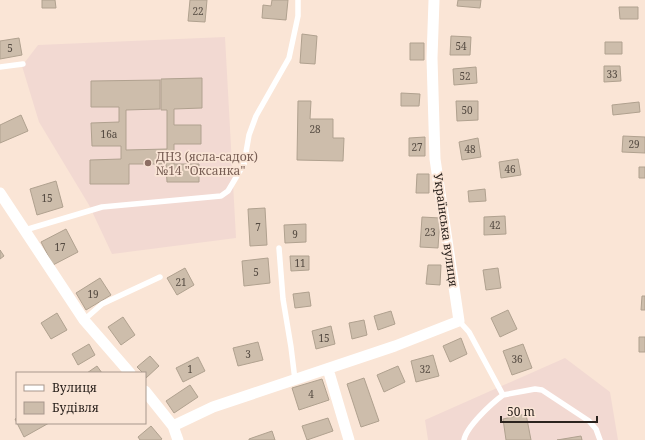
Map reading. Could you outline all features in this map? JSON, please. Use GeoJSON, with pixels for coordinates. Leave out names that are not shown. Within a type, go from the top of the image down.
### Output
{"type":"FeatureCollection","features":[{"type":"Feature","properties":{"kind":"street","name":"Українська вулиця"},"geometry":{"type":"LineString","coordinates":[[434,0],[432,58],[435,159],[459,321]]}},
{"type":"Feature","properties":{"kind":"street"},"geometry":{"type":"LineString","coordinates":[[0,193],[84,320],[129,372]]}},
{"type":"Feature","properties":{"kind":"street"},"geometry":{"type":"LineString","coordinates":[[173,426],[212,407],[395,346],[459,321]]}},
{"type":"Feature","properties":{"kind":"street"},"geometry":{"type":"LineString","coordinates":[[328,369],[349,440]]}},
{"type":"Feature","properties":{"kind":"street"},"geometry":{"type":"LineString","coordinates":[[146,392],[173,426],[178,440]]}},
{"type":"Feature","properties":{"kind":"lane"},"geometry":{"type":"LineString","coordinates":[[24,230],[102,207],[221,196],[228,192],[244,164],[249,135],[256,116],[289,58],[298,16],[298,0]]}},
{"type":"Feature","properties":{"kind":"lane"},"geometry":{"type":"LineString","coordinates":[[0,67],[23,64]]}},
{"type":"Feature","properties":{"kind":"lane"},"geometry":{"type":"LineString","coordinates":[[279,248],[283,299],[292,347],[295,380]]}},
{"type":"Feature","properties":{"kind":"lane"},"geometry":{"type":"LineString","coordinates":[[84,320],[102,304],[160,277]]}},
{"type":"Feature","properties":{"kind":"lane"},"geometry":{"type":"LineString","coordinates":[[459,321],[469,332],[503,395]]}},
{"type":"Feature","properties":{"kind":"lane"},"geometry":{"type":"LineString","coordinates":[[464,440],[465,435],[470,428],[497,399],[503,395],[535,389],[542,390],[589,421],[596,429],[600,440]]}},
{"type":"Feature","properties":{"kind":"shaded area","name":"ДНЗ (ясла-садок) №14 \"Оксанка\""},"geometry":{"type":"Polygon","coordinates":[[[225,37],[236,238],[112,254],[89,205],[39,122],[22,66],[38,45],[225,37]]]}},
{"type":"Feature","properties":{"kind":"shaded area"},"geometry":{"type":"Polygon","coordinates":[[[565,358],[610,392],[618,440],[428,440],[425,420],[565,358]]]}},
{"type":"Feature","properties":{"kind":"building"},"geometry":{"type":"Polygon","coordinates":[[[42,0],[55,0],[56,8],[42,8],[42,0]]]}},
{"type":"Feature","properties":{"kind":"building"},"geometry":{"type":"Polygon","coordinates":[[[190,0],[207,0],[205,22],[188,21],[190,0]]]}},
{"type":"Feature","properties":{"kind":"building"},"geometry":{"type":"Polygon","coordinates":[[[272,0],[288,0],[286,20],[262,18],[263,5],[271,6],[272,0]]]}},
{"type":"Feature","properties":{"kind":"building"},"geometry":{"type":"Polygon","coordinates":[[[458,0],[481,0],[480,8],[457,6],[458,0]]]}},
{"type":"Feature","properties":{"kind":"building"},"geometry":{"type":"Polygon","coordinates":[[[619,7],[638,7],[638,19],[620,19],[619,7]]]}},
{"type":"Feature","properties":{"kind":"building"},"geometry":{"type":"Polygon","coordinates":[[[302,34],[317,36],[315,64],[300,63],[302,34]]]}},
{"type":"Feature","properties":{"kind":"building"},"geometry":{"type":"Polygon","coordinates":[[[451,36],[471,37],[470,55],[450,55],[451,36]]]}},
{"type":"Feature","properties":{"kind":"building"},"geometry":{"type":"Polygon","coordinates":[[[19,38],[22,55],[0,59],[0,41],[19,38]]]}},
{"type":"Feature","properties":{"kind":"building"},"geometry":{"type":"Polygon","coordinates":[[[605,42],[622,42],[622,54],[605,54],[605,42]]]}},
{"type":"Feature","properties":{"kind":"building"},"geometry":{"type":"Polygon","coordinates":[[[410,43],[424,43],[424,60],[410,60],[410,43]]]}},
{"type":"Feature","properties":{"kind":"building"},"geometry":{"type":"Polygon","coordinates":[[[604,66],[620,66],[621,81],[604,82],[604,66]]]}},
{"type":"Feature","properties":{"kind":"building"},"geometry":{"type":"Polygon","coordinates":[[[476,67],[477,83],[454,85],[453,69],[476,67]]]}},
{"type":"Feature","properties":{"kind":"building"},"geometry":{"type":"Polygon","coordinates":[[[202,78],[202,108],[174,109],[174,125],[201,125],[201,144],[174,144],[174,164],[199,164],[199,182],[167,182],[166,164],[129,164],[129,184],[90,184],[90,160],[121,159],[121,146],[92,146],[91,123],[119,122],[119,107],[91,107],[91,81],[160,80],[160,109],[126,110],[126,150],[167,149],[167,110],[161,110],[161,79],[202,78]]]}},
{"type":"Feature","properties":{"kind":"building"},"geometry":{"type":"Polygon","coordinates":[[[401,93],[420,94],[419,106],[401,106],[401,93]]]}},
{"type":"Feature","properties":{"kind":"building"},"geometry":{"type":"Polygon","coordinates":[[[298,101],[311,101],[310,119],[333,119],[333,138],[344,138],[343,161],[297,160],[298,101]]]}},
{"type":"Feature","properties":{"kind":"building"},"geometry":{"type":"Polygon","coordinates":[[[456,101],[478,101],[478,120],[457,121],[456,101]]]}},
{"type":"Feature","properties":{"kind":"building"},"geometry":{"type":"Polygon","coordinates":[[[639,102],[640,112],[613,115],[612,105],[639,102]]]}},
{"type":"Feature","properties":{"kind":"building"},"geometry":{"type":"Polygon","coordinates":[[[21,115],[28,131],[0,143],[0,125],[21,115]]]}},
{"type":"Feature","properties":{"kind":"building"},"geometry":{"type":"Polygon","coordinates":[[[623,136],[645,137],[645,153],[622,152],[623,136]]]}},
{"type":"Feature","properties":{"kind":"building"},"geometry":{"type":"Polygon","coordinates":[[[425,137],[425,156],[409,156],[409,138],[425,137]]]}},
{"type":"Feature","properties":{"kind":"building"},"geometry":{"type":"Polygon","coordinates":[[[478,138],[481,157],[462,160],[459,142],[478,138]]]}},
{"type":"Feature","properties":{"kind":"building"},"geometry":{"type":"Polygon","coordinates":[[[518,159],[521,175],[501,178],[499,162],[518,159]]]}},
{"type":"Feature","properties":{"kind":"building"},"geometry":{"type":"Polygon","coordinates":[[[639,167],[645,167],[645,178],[639,178],[639,167]]]}},
{"type":"Feature","properties":{"kind":"building"},"geometry":{"type":"Polygon","coordinates":[[[417,174],[429,174],[429,193],[416,193],[417,174]]]}},
{"type":"Feature","properties":{"kind":"building"},"geometry":{"type":"Polygon","coordinates":[[[56,181],[63,207],[37,215],[30,189],[56,181]]]}},
{"type":"Feature","properties":{"kind":"building"},"geometry":{"type":"Polygon","coordinates":[[[485,189],[486,201],[469,202],[468,191],[485,189]]]}},
{"type":"Feature","properties":{"kind":"building"},"geometry":{"type":"Polygon","coordinates":[[[265,208],[267,245],[250,246],[248,209],[265,208]]]}},
{"type":"Feature","properties":{"kind":"building"},"geometry":{"type":"Polygon","coordinates":[[[505,216],[506,234],[484,235],[484,217],[505,216]]]}},
{"type":"Feature","properties":{"kind":"building"},"geometry":{"type":"Polygon","coordinates":[[[422,217],[440,218],[438,248],[420,247],[422,217]]]}},
{"type":"Feature","properties":{"kind":"building"},"geometry":{"type":"Polygon","coordinates":[[[306,224],[306,242],[285,243],[284,225],[306,224]]]}},
{"type":"Feature","properties":{"kind":"building"},"geometry":{"type":"Polygon","coordinates":[[[66,229],[78,252],[53,265],[41,242],[66,229]]]}},
{"type":"Feature","properties":{"kind":"building"},"geometry":{"type":"Polygon","coordinates":[[[0,250],[4,256],[0,259],[0,250]]]}},
{"type":"Feature","properties":{"kind":"building"},"geometry":{"type":"Polygon","coordinates":[[[290,256],[309,256],[309,270],[291,271],[290,256]]]}},
{"type":"Feature","properties":{"kind":"building"},"geometry":{"type":"Polygon","coordinates":[[[268,258],[270,283],[244,286],[242,261],[268,258]]]}},
{"type":"Feature","properties":{"kind":"building"},"geometry":{"type":"Polygon","coordinates":[[[428,265],[441,265],[440,285],[426,284],[428,265]]]}},
{"type":"Feature","properties":{"kind":"building"},"geometry":{"type":"Polygon","coordinates":[[[185,268],[194,285],[177,295],[167,278],[185,268]]]}},
{"type":"Feature","properties":{"kind":"building"},"geometry":{"type":"Polygon","coordinates":[[[498,268],[501,288],[486,290],[483,270],[498,268]]]}},
{"type":"Feature","properties":{"kind":"building"},"geometry":{"type":"Polygon","coordinates":[[[100,278],[111,295],[86,310],[76,293],[100,278]]]}},
{"type":"Feature","properties":{"kind":"building"},"geometry":{"type":"Polygon","coordinates":[[[309,292],[311,306],[295,308],[293,294],[309,292]]]}},
{"type":"Feature","properties":{"kind":"building"},"geometry":{"type":"Polygon","coordinates":[[[642,296],[645,296],[645,310],[641,310],[642,296]]]}},
{"type":"Feature","properties":{"kind":"building"},"geometry":{"type":"Polygon","coordinates":[[[508,310],[517,329],[500,337],[491,318],[508,310]]]}},
{"type":"Feature","properties":{"kind":"building"},"geometry":{"type":"Polygon","coordinates":[[[391,311],[395,324],[378,330],[374,316],[391,311]]]}},
{"type":"Feature","properties":{"kind":"building"},"geometry":{"type":"Polygon","coordinates":[[[57,313],[67,330],[51,339],[41,323],[57,313]]]}},
{"type":"Feature","properties":{"kind":"building"},"geometry":{"type":"Polygon","coordinates":[[[123,317],[135,335],[121,345],[108,327],[123,317]]]}},
{"type":"Feature","properties":{"kind":"building"},"geometry":{"type":"Polygon","coordinates":[[[364,320],[367,335],[352,339],[349,323],[364,320]]]}},
{"type":"Feature","properties":{"kind":"building"},"geometry":{"type":"Polygon","coordinates":[[[331,326],[335,344],[316,349],[312,331],[331,326]]]}},
{"type":"Feature","properties":{"kind":"building"},"geometry":{"type":"Polygon","coordinates":[[[639,337],[645,337],[645,352],[639,352],[639,337]]]}},
{"type":"Feature","properties":{"kind":"building"},"geometry":{"type":"Polygon","coordinates":[[[461,338],[467,354],[450,362],[443,346],[461,338]]]}},
{"type":"Feature","properties":{"kind":"building"},"geometry":{"type":"Polygon","coordinates":[[[258,342],[263,360],[238,366],[233,348],[258,342]]]}},
{"type":"Feature","properties":{"kind":"building"},"geometry":{"type":"Polygon","coordinates":[[[89,344],[95,355],[78,365],[72,354],[89,344]]]}},
{"type":"Feature","properties":{"kind":"building"},"geometry":{"type":"Polygon","coordinates":[[[523,344],[532,368],[512,375],[503,351],[523,344]]]}},
{"type":"Feature","properties":{"kind":"building"},"geometry":{"type":"Polygon","coordinates":[[[433,355],[439,376],[416,382],[411,361],[433,355]]]}},
{"type":"Feature","properties":{"kind":"building"},"geometry":{"type":"Polygon","coordinates":[[[150,356],[159,366],[146,378],[146,372],[142,372],[137,367],[150,356]]]}},
{"type":"Feature","properties":{"kind":"building"},"geometry":{"type":"Polygon","coordinates":[[[198,357],[205,371],[183,382],[176,368],[198,357]]]}},
{"type":"Feature","properties":{"kind":"building"},"geometry":{"type":"Polygon","coordinates":[[[97,366],[101,372],[88,372],[97,366]]]}},
{"type":"Feature","properties":{"kind":"building"},"geometry":{"type":"Polygon","coordinates":[[[398,366],[405,382],[384,392],[377,375],[398,366]]]}},
{"type":"Feature","properties":{"kind":"building"},"geometry":{"type":"Polygon","coordinates":[[[364,378],[379,421],[361,427],[347,384],[364,378]]]}},
{"type":"Feature","properties":{"kind":"building"},"geometry":{"type":"Polygon","coordinates":[[[322,379],[329,400],[299,410],[292,388],[322,379]]]}},
{"type":"Feature","properties":{"kind":"building"},"geometry":{"type":"Polygon","coordinates":[[[190,385],[198,397],[174,413],[166,401],[190,385]]]}},
{"type":"Feature","properties":{"kind":"building"},"geometry":{"type":"Polygon","coordinates":[[[526,414],[531,440],[506,440],[503,419],[526,414]]]}},
{"type":"Feature","properties":{"kind":"building"},"geometry":{"type":"Polygon","coordinates":[[[328,418],[333,431],[307,440],[302,426],[328,418]]]}},
{"type":"Feature","properties":{"kind":"building"},"geometry":{"type":"Polygon","coordinates":[[[18,424],[47,424],[24,437],[18,424]]]}},
{"type":"Feature","properties":{"kind":"building"},"geometry":{"type":"Polygon","coordinates":[[[151,426],[162,439],[140,440],[138,437],[151,426]]]}},
{"type":"Feature","properties":{"kind":"building"},"geometry":{"type":"Polygon","coordinates":[[[272,431],[275,440],[249,440],[249,439],[272,431]]]}},
{"type":"Feature","properties":{"kind":"building"},"geometry":{"type":"Polygon","coordinates":[[[581,436],[582,440],[557,440],[581,436]]]}},
{"type":"Feature","properties":{"kind":"place","name":"ДНЗ (ясла-садок) №14 \"Оксанка\""},"geometry":{"type":"Point","coordinates":[148,163]}}]}
